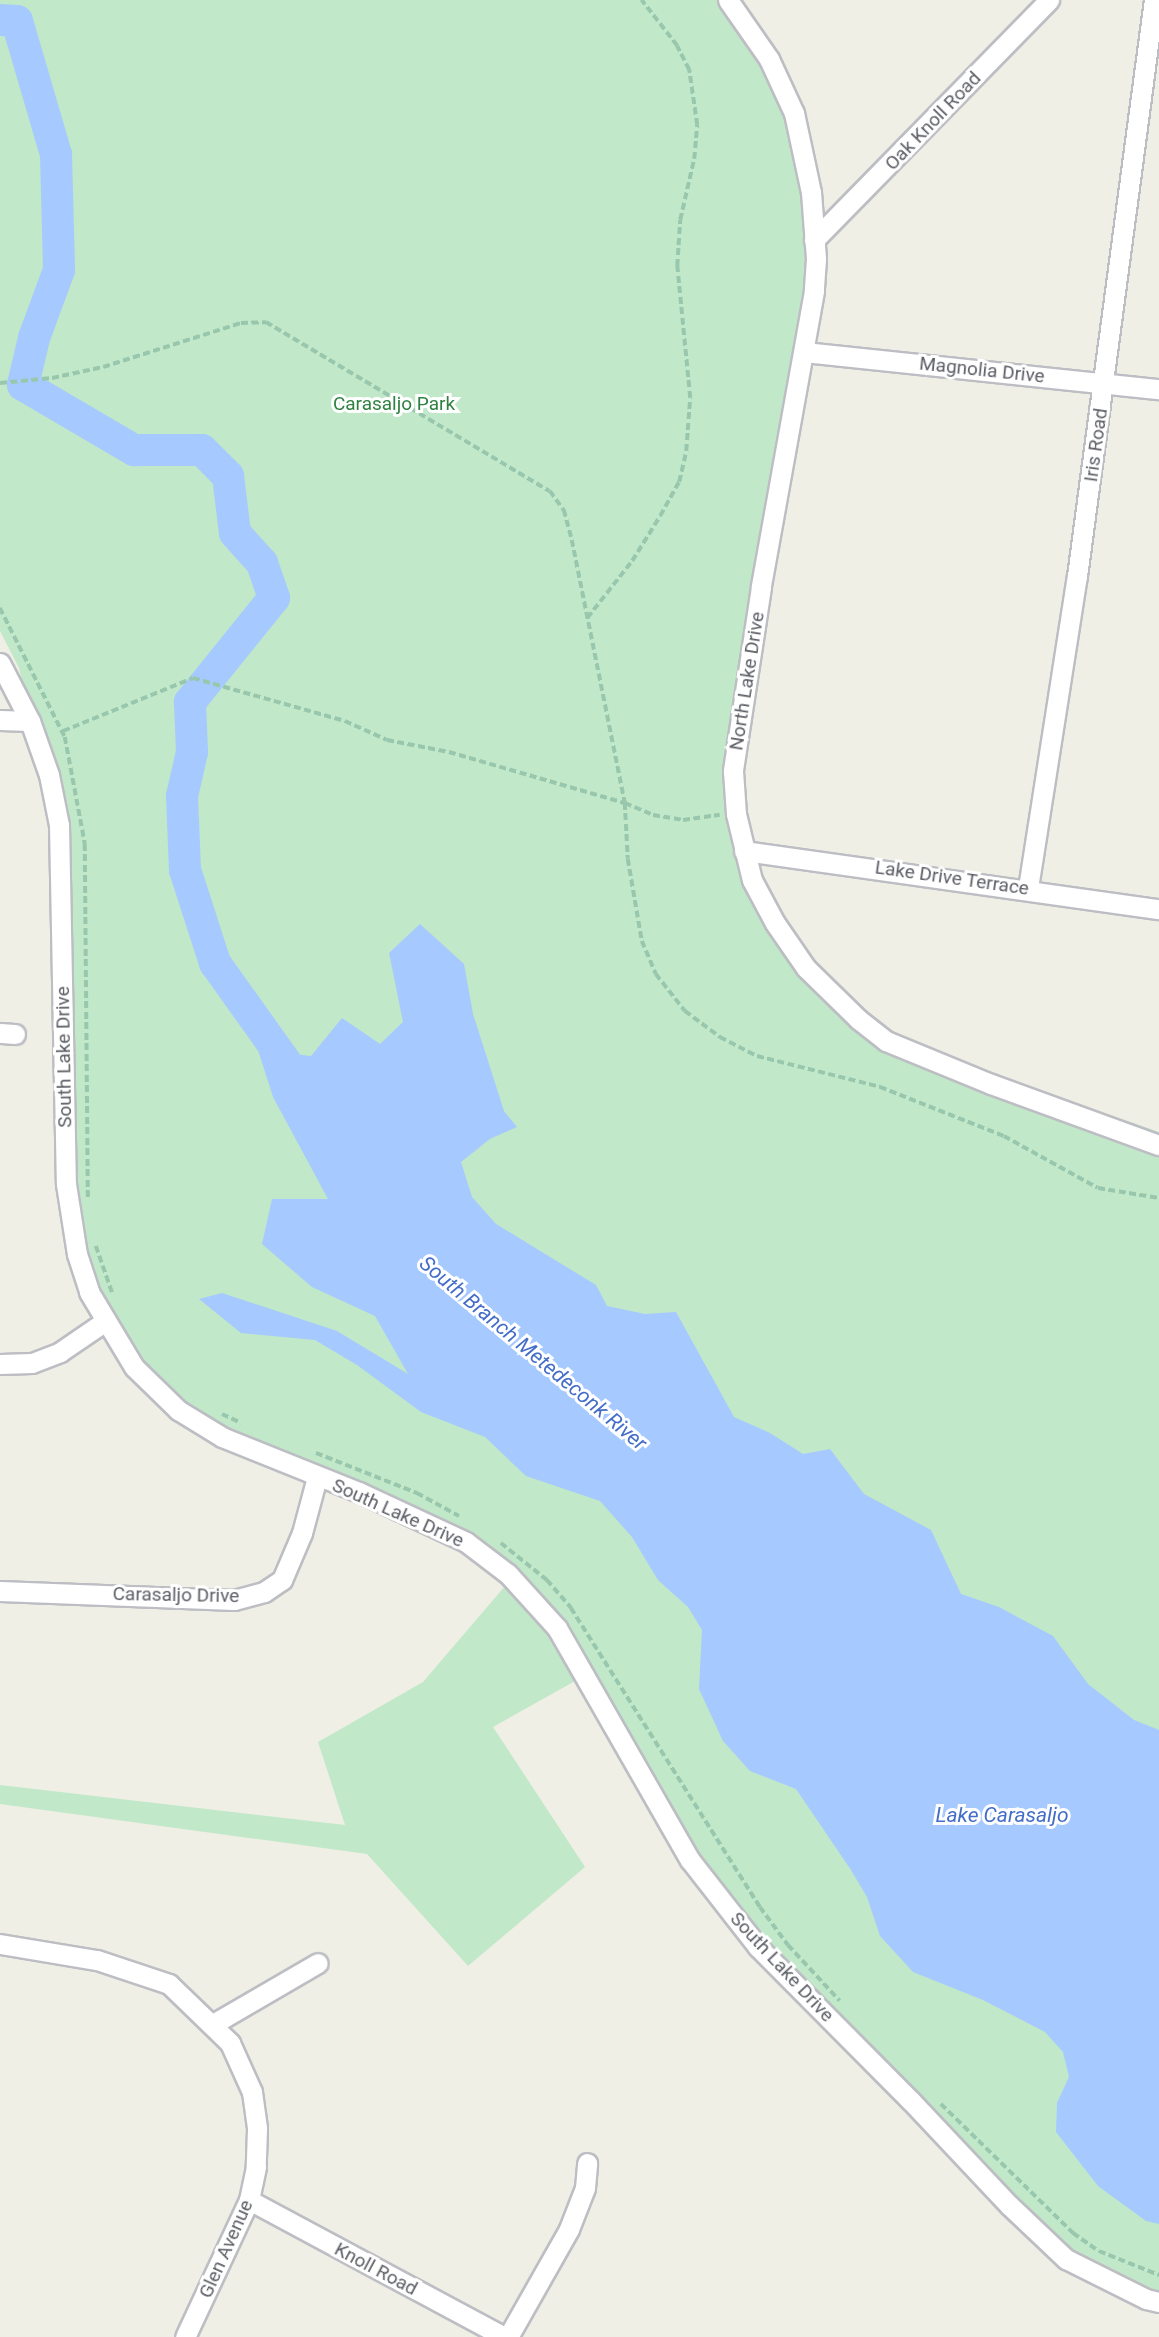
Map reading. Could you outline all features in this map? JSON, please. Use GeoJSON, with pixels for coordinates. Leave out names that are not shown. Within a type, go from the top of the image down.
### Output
{"type":"FeatureCollection","features":[{"type":"Feature","properties":{"kind":"street","name":"North Lake Drive"},"geometry":{"type":"LineString","coordinates":[[728,0],[769,59],[794,113],[809,183],[814,240],[814,291],[733,771],[736,814],[752,880],[775,923],[806,968],[858,1019],[887,1041],[991,1084],[1159,1145]]}},
{"type":"Feature","properties":{"kind":"street","name":"Oak Knoll Road"},"geometry":{"type":"LineString","coordinates":[[814,240],[1049,0]]}},
{"type":"Feature","properties":{"kind":"street","name":"Iris Road"},"geometry":{"type":"LineString","coordinates":[[1028,888],[1105,383],[1154,0]]}},
{"type":"Feature","properties":{"kind":"street","name":"Magnolia Drive"},"geometry":{"type":"LineString","coordinates":[[804,352],[1159,389]]}},
{"type":"Feature","properties":{"kind":"street","name":"South Lake Drive"},"geometry":{"type":"LineString","coordinates":[[0,663],[30,721],[49,775],[59,825],[66,1184],[77,1254],[89,1292],[104,1322],[134,1367],[177,1410],[222,1437],[359,1492],[466,1542],[508,1574],[557,1628],[690,1860],[758,1947],[911,2100],[1009,2206],[1066,2259],[1146,2299],[1159,2302]]}},
{"type":"Feature","properties":{"kind":"street"},"geometry":{"type":"LineString","coordinates":[[0,720],[30,721]]}},
{"type":"Feature","properties":{"kind":"street","name":"Lake Drive Terrace"},"geometry":{"type":"LineString","coordinates":[[744,851],[1028,888],[1159,909]]}},
{"type":"Feature","properties":{"kind":"street"},"geometry":{"type":"LineString","coordinates":[[0,1364],[33,1363],[60,1352],[104,1322]]}},
{"type":"Feature","properties":{"kind":"street","name":"Carasaljo Drive"},"geometry":{"type":"LineString","coordinates":[[0,1591],[234,1600],[264,1592],[282,1580],[302,1532],[317,1477]]}},
{"type":"Feature","properties":{"kind":"street","name":"Glen Avenue"},"geometry":{"type":"LineString","coordinates":[[0,1944],[97,1960],[169,1983],[214,2024],[230,2043],[252,2092],[257,2129],[256,2167],[249,2200],[185,2337]]}},
{"type":"Feature","properties":{"kind":"street"},"geometry":{"type":"LineString","coordinates":[[214,2024],[318,1963]]}},
{"type":"Feature","properties":{"kind":"street"},"geometry":{"type":"LineString","coordinates":[[506,2337],[569,2229],[585,2188],[587,2162]]}},
{"type":"Feature","properties":{"kind":"street","name":"Knoll Road"},"geometry":{"type":"LineString","coordinates":[[249,2200],[506,2337]]}},
{"type":"Feature","properties":{"kind":"path"},"geometry":{"type":"LineString","coordinates":[[587,618],[632,561],[660,516],[679,482],[686,451],[690,398],[677,266],[680,220],[694,159],[696,125],[689,70],[677,46],[641,0]]}},
{"type":"Feature","properties":{"kind":"path"},"geometry":{"type":"LineString","coordinates":[[2,383],[52,378],[103,367],[241,323],[266,322],[550,491],[564,510],[625,803],[628,859],[642,941],[656,974],[685,1011],[720,1037],[757,1056],[880,1087],[1004,1136],[1074,1178],[1098,1188],[1159,1198]]}},
{"type":"Feature","properties":{"kind":"path"},"geometry":{"type":"LineString","coordinates":[[0,608],[63,731],[74,773],[85,844],[89,1205]]}},
{"type":"Feature","properties":{"kind":"path"},"geometry":{"type":"LineString","coordinates":[[63,731],[193,678],[345,721],[387,740],[449,752],[625,803],[653,815],[683,820],[736,814]]}},
{"type":"Feature","properties":{"kind":"path"},"geometry":{"type":"LineString","coordinates":[[93,1237],[116,1300]]}},
{"type":"Feature","properties":{"kind":"path"},"geometry":{"type":"LineString","coordinates":[[219,1412],[251,1428]]}},
{"type":"Feature","properties":{"kind":"path"},"geometry":{"type":"LineString","coordinates":[[310,1451],[417,1493],[460,1517]]}},
{"type":"Feature","properties":{"kind":"path"},"geometry":{"type":"LineString","coordinates":[[491,1537],[547,1580],[571,1608],[760,1907],[788,1945],[840,2001]]}},
{"type":"Feature","properties":{"kind":"path"},"geometry":{"type":"LineString","coordinates":[[936,2099],[1073,2233],[1099,2251],[1159,2275]]}},
{"type":"Feature","properties":{"kind":"green space","name":"Carasaljo Park"},"geometry":{"type":"Polygon","coordinates":[[[0,0],[728,0],[783,86],[816,259],[736,814],[783,935],[889,1038],[1159,1132],[1159,2302],[1066,2259],[717,1896],[584,1676],[493,1727],[585,1867],[468,1966],[367,1854],[0,1804],[0,1785],[345,1825],[318,1742],[423,1682],[512,1578],[466,1542],[222,1437],[134,1367],[77,1254],[59,837],[19,668],[0,631],[0,0]]]}},
{"type":"Feature","properties":{"kind":"water","name":"Lake Carasaljo"},"geometry":{"type":"Polygon","coordinates":[[[420,924],[464,964],[473,1014],[504,1111],[517,1127],[490,1139],[461,1162],[472,1197],[496,1224],[596,1285],[607,1306],[645,1314],[676,1312],[734,1417],[770,1433],[803,1454],[830,1449],[864,1494],[931,1530],[961,1594],[999,1607],[1053,1636],[1088,1684],[1134,1720],[1159,1730],[1159,2224],[1146,2221],[1098,2186],[1056,2132],[1057,2103],[1069,2077],[1063,2052],[1045,2032],[983,2000],[913,1972],[880,1936],[867,1897],[796,1789],[750,1771],[723,1741],[699,1689],[702,1630],[688,1607],[658,1580],[632,1537],[600,1501],[526,1476],[485,1437],[421,1412],[357,1365],[315,1340],[241,1333],[199,1299],[222,1293],[337,1331],[408,1374],[375,1316],[312,1287],[262,1244],[272,1199],[328,1199],[273,1097],[258,1050],[311,1056],[342,1018],[380,1044],[403,1022],[389,953],[420,924]]]}},
{"type":"Feature","properties":{"kind":"waterway","name":"South Branch Metedeconk River"},"geometry":{"type":"LineString","coordinates":[[0,20],[17,21],[56,154],[59,270],[34,338],[23,385],[134,450],[202,450],[228,476],[235,533],[262,563],[274,598],[190,702],[192,752],[182,796],[185,870],[215,963],[304,1088]]}}]}
